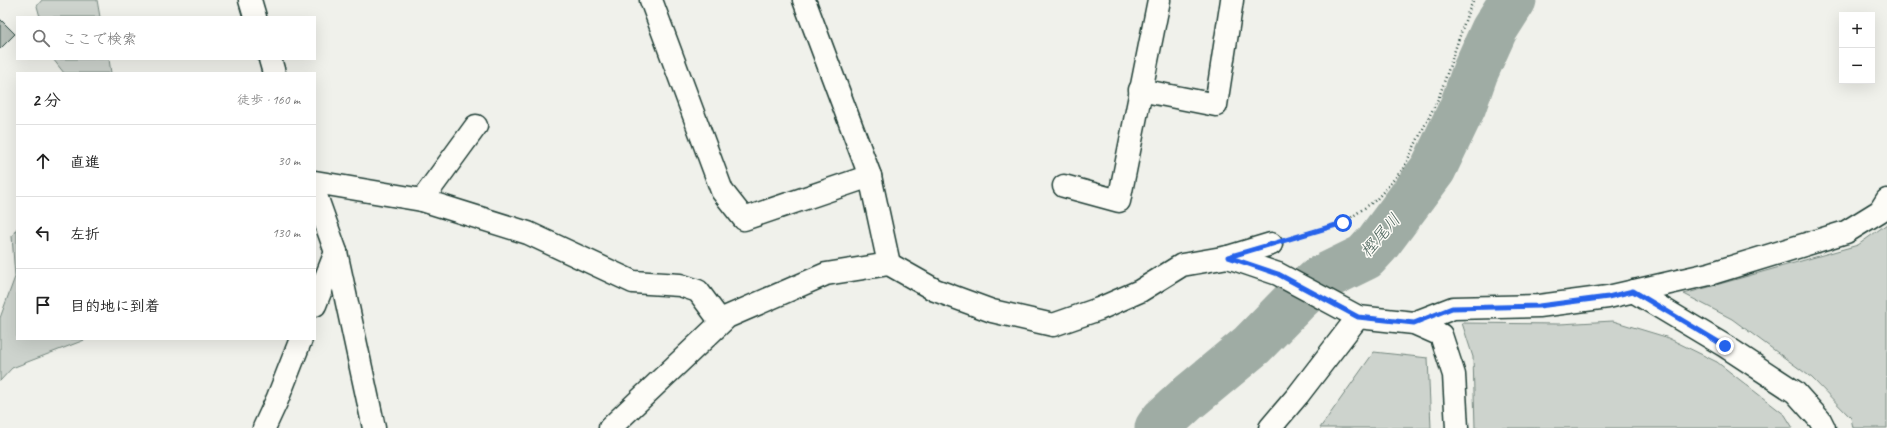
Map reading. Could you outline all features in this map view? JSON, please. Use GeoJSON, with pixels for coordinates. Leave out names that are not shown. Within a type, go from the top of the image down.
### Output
{"type":"FeatureCollection","features":[{"type":"Feature","properties":{"kind":"street"},"geometry":{"type":"LineString","coordinates":[[250,0],[255,16]]}},
{"type":"Feature","properties":{"kind":"street"},"geometry":{"type":"LineString","coordinates":[[651,0],[722,191],[744,219],[870,176]]}},
{"type":"Feature","properties":{"kind":"street"},"geometry":{"type":"LineString","coordinates":[[804,0],[870,176],[889,264]]}},
{"type":"Feature","properties":{"kind":"street"},"geometry":{"type":"LineString","coordinates":[[1064,186],[1119,201],[1159,0]]}},
{"type":"Feature","properties":{"kind":"street"},"geometry":{"type":"LineString","coordinates":[[1140,90],[1216,106],[1232,0]]}},
{"type":"Feature","properties":{"kind":"street"},"geometry":{"type":"LineString","coordinates":[[270,60],[274,72]]}},
{"type":"Feature","properties":{"kind":"street"},"geometry":{"type":"LineString","coordinates":[[422,200],[476,126]]}},
{"type":"Feature","properties":{"kind":"street"},"geometry":{"type":"LineString","coordinates":[[316,182],[422,200],[528,233],[633,282],[680,285],[698,291],[721,322]]}},
{"type":"Feature","properties":{"kind":"street"},"geometry":{"type":"LineString","coordinates":[[316,196],[336,252],[374,428]]}},
{"type":"Feature","properties":{"kind":"street"},"geometry":{"type":"LineString","coordinates":[[1414,323],[1452,308],[1539,306],[1608,297],[1709,274],[1846,232],[1880,211],[1887,200]]}},
{"type":"Feature","properties":{"kind":"street"},"geometry":{"type":"LineString","coordinates":[[610,428],[727,317],[826,274],[889,264],[935,290],[992,311],[1053,325],[1099,309],[1140,291],[1182,265],[1228,257],[1271,244]]}},
{"type":"Feature","properties":{"kind":"street"},"geometry":{"type":"LineString","coordinates":[[316,302],[336,252]]}},
{"type":"Feature","properties":{"kind":"street"},"geometry":{"type":"LineString","coordinates":[[1228,257],[1278,274],[1358,317],[1414,323],[1442,335],[1454,375],[1457,428]]}},
{"type":"Feature","properties":{"kind":"street"},"geometry":{"type":"LineString","coordinates":[[1633,291],[1725,346],[1795,392],[1820,420],[1824,428]]}},
{"type":"Feature","properties":{"kind":"street"},"geometry":{"type":"LineString","coordinates":[[1270,428],[1298,396],[1358,317]]}},
{"type":"Feature","properties":{"kind":"street"},"geometry":{"type":"LineString","coordinates":[[264,428],[277,400],[301,340]]}},
{"type":"Feature","properties":{"kind":"path"},"geometry":{"type":"LineString","coordinates":[[1271,244],[1343,223],[1376,200],[1403,169],[1439,97],[1468,12],[1474,0]]}},
{"type":"Feature","properties":{"kind":"shaded area"},"geometry":{"type":"Polygon","coordinates":[[[42,0],[97,0],[100,16],[40,16],[37,6],[42,0]]]}},
{"type":"Feature","properties":{"kind":"shaded area"},"geometry":{"type":"Polygon","coordinates":[[[54,60],[109,60],[111,72],[63,72],[54,60]]]}},
{"type":"Feature","properties":{"kind":"shaded area"},"geometry":{"type":"Polygon","coordinates":[[[1887,224],[1887,428],[1853,428],[1851,418],[1812,378],[1732,319],[1684,294],[1858,245],[1887,224]]]}},
{"type":"Feature","properties":{"kind":"shaded area"},"geometry":{"type":"Polygon","coordinates":[[[16,230],[16,340],[84,340],[12,368],[0,381],[0,318],[15,277],[12,236],[16,230]]]}},
{"type":"Feature","properties":{"kind":"shaded area"},"geometry":{"type":"Polygon","coordinates":[[[1613,321],[1666,337],[1717,362],[1785,415],[1793,428],[1475,428],[1473,357],[1462,323],[1560,324],[1613,321]]]}},
{"type":"Feature","properties":{"kind":"shaded area"},"geometry":{"type":"Polygon","coordinates":[[[1374,352],[1428,358],[1431,428],[1320,428],[1374,352]]]}},
{"type":"Feature","properties":{"kind":"building"},"geometry":{"type":"Polygon","coordinates":[[[0,19],[15,34],[0,49],[0,19]]]}},
{"type":"Feature","properties":{"kind":"waterway","name":"樫尾川"},"geometry":{"type":"LineString","coordinates":[[1158,428],[1164,420],[1187,399],[1252,345],[1318,280],[1365,257],[1377,244],[1433,169],[1463,106],[1475,72],[1494,30],[1513,0]]}},
{"type":"Feature","properties":{"kind":"route"},"geometry":{"type":"LineString","coordinates":[[1343,223],[1228,257],[1278,274],[1358,317],[1414,323],[1452,308],[1539,306],[1608,297],[1633,291],[1725,346]]}}]}
